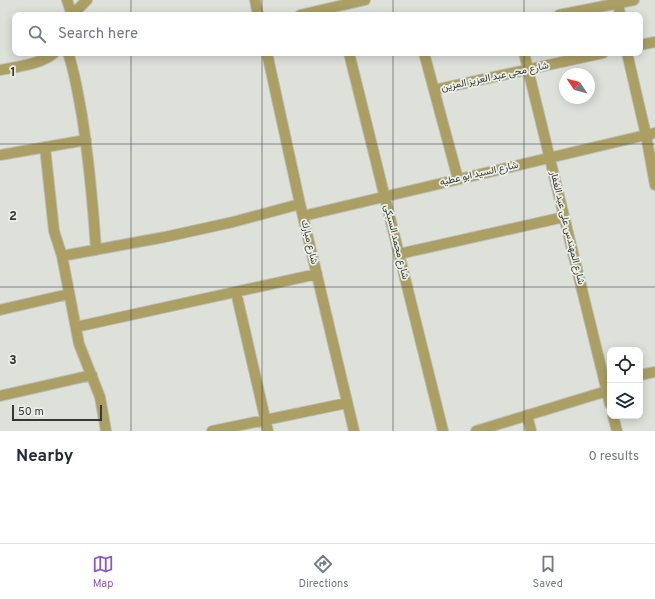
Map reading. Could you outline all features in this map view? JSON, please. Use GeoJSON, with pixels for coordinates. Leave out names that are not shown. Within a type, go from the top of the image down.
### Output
{"type":"FeatureCollection","features":[{"type":"Feature","properties":{"kind":"street"},"geometry":{"type":"LineString","coordinates":[[67,0],[73,12]]}},
{"type":"Feature","properties":{"kind":"street"},"geometry":{"type":"LineString","coordinates":[[76,12],[87,0]]}},
{"type":"Feature","properties":{"kind":"street"},"geometry":{"type":"LineString","coordinates":[[255,0],[257,12]]}},
{"type":"Feature","properties":{"kind":"street"},"geometry":{"type":"LineString","coordinates":[[339,11],[365,0]]}},
{"type":"Feature","properties":{"kind":"street"},"geometry":{"type":"LineString","coordinates":[[572,12],[618,1],[634,0]]}},
{"type":"Feature","properties":{"kind":"street"},"geometry":{"type":"LineString","coordinates":[[618,1],[620,12]]}},
{"type":"Feature","properties":{"kind":"street"},"geometry":{"type":"LineString","coordinates":[[643,44],[655,42]]}},
{"type":"Feature","properties":{"kind":"street"},"geometry":{"type":"LineString","coordinates":[[0,70],[26,65],[49,56]]}},
{"type":"Feature","properties":{"kind":"street"},"geometry":{"type":"LineString","coordinates":[[69,56],[72,64],[86,140],[96,250]]}},
{"type":"Feature","properties":{"kind":"street","name":"شارع مبارك"},"geometry":{"type":"LineString","coordinates":[[268,56],[300,204],[354,431]]}},
{"type":"Feature","properties":{"kind":"street","name":"شارع محمد السبكى"},"geometry":{"type":"LineString","coordinates":[[350,56],[443,431]]}},
{"type":"Feature","properties":{"kind":"street"},"geometry":{"type":"LineString","coordinates":[[425,56],[458,179]]}},
{"type":"Feature","properties":{"kind":"street","name":"شارع المهندس على عبد الغفار"},"geometry":{"type":"LineString","coordinates":[[525,56],[607,386]]}},
{"type":"Feature","properties":{"kind":"street","name":"شارع محى عبد العزيز المزين"},"geometry":{"type":"LineString","coordinates":[[434,90],[588,56]]}},
{"type":"Feature","properties":{"kind":"street"},"geometry":{"type":"LineString","coordinates":[[627,56],[651,134],[655,184]]}},
{"type":"Feature","properties":{"kind":"street","name":"شارع السيد ابو عطيه"},"geometry":{"type":"LineString","coordinates":[[303,216],[651,134]]}},
{"type":"Feature","properties":{"kind":"street"},"geometry":{"type":"LineString","coordinates":[[0,155],[86,140]]}},
{"type":"Feature","properties":{"kind":"street"},"geometry":{"type":"LineString","coordinates":[[45,147],[54,231],[62,256],[79,344],[100,397],[106,431]]}},
{"type":"Feature","properties":{"kind":"street"},"geometry":{"type":"LineString","coordinates":[[62,256],[165,237],[300,204]]}},
{"type":"Feature","properties":{"kind":"street"},"geometry":{"type":"LineString","coordinates":[[399,254],[564,217]]}},
{"type":"Feature","properties":{"kind":"street"},"geometry":{"type":"LineString","coordinates":[[76,327],[317,274]]}},
{"type":"Feature","properties":{"kind":"street"},"geometry":{"type":"LineString","coordinates":[[236,292],[268,431]]}},
{"type":"Feature","properties":{"kind":"street"},"geometry":{"type":"LineString","coordinates":[[0,310],[69,294]]}},
{"type":"Feature","properties":{"kind":"street"},"geometry":{"type":"LineString","coordinates":[[643,374],[655,372]]}},
{"type":"Feature","properties":{"kind":"street"},"geometry":{"type":"LineString","coordinates":[[0,396],[92,375]]}},
{"type":"Feature","properties":{"kind":"street"},"geometry":{"type":"LineString","coordinates":[[476,431],[527,416],[607,386]]}},
{"type":"Feature","properties":{"kind":"street"},"geometry":{"type":"LineString","coordinates":[[212,431],[347,404]]}},
{"type":"Feature","properties":{"kind":"street"},"geometry":{"type":"LineString","coordinates":[[527,416],[531,431]]}},
{"type":"Feature","properties":{"kind":"street"},"geometry":{"type":"LineString","coordinates":[[614,419],[617,431]]}}]}
